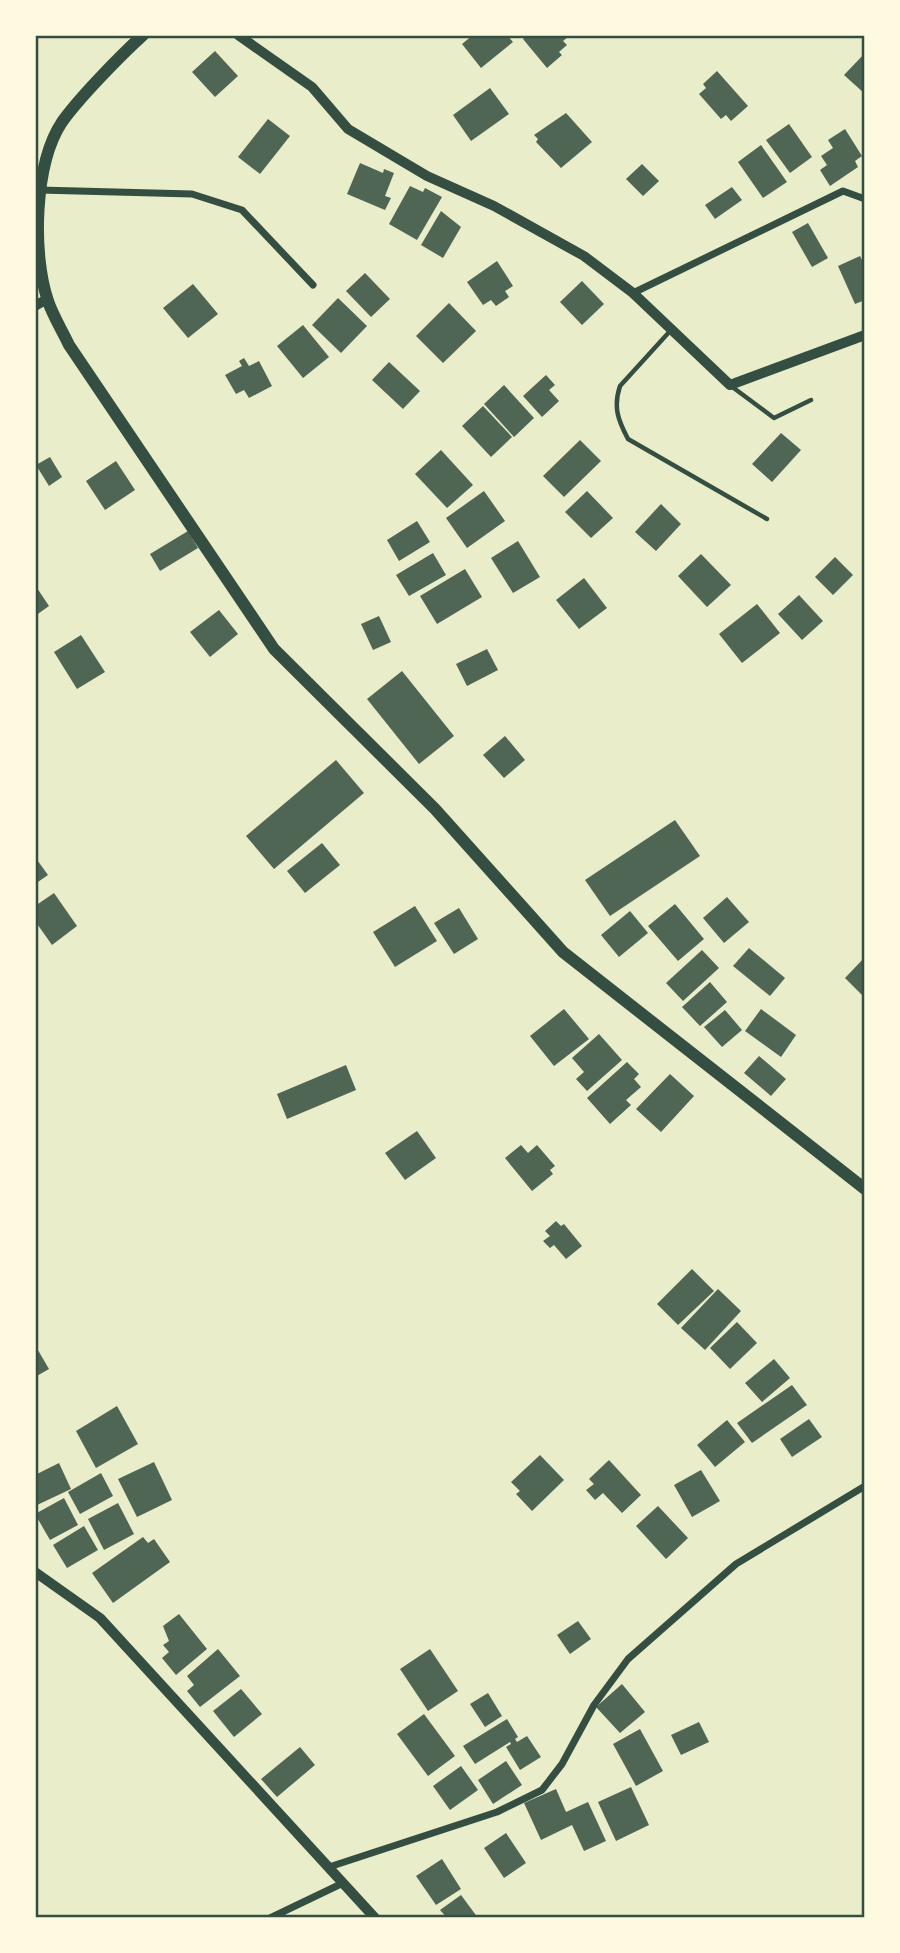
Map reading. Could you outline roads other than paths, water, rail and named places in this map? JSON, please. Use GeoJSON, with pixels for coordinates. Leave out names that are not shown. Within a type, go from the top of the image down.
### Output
{"type":"FeatureCollection","features":[{"type":"Feature","properties":{"kind":"main road"},"geometry":{"type":"LineString","coordinates":[[139,36],[62,122],[46,153],[39,190],[39,239],[47,299],[69,345],[87,374],[274,649],[435,809],[564,952],[865,1189]]}},
{"type":"Feature","properties":{"kind":"street"},"geometry":{"type":"LineString","coordinates":[[238,35],[312,87],[348,129],[427,176],[494,206],[584,256],[633,293],[730,385],[865,335]]}},
{"type":"Feature","properties":{"kind":"street"},"geometry":{"type":"LineString","coordinates":[[39,190],[192,194],[242,210],[313,285]]}},
{"type":"Feature","properties":{"kind":"street"},"geometry":{"type":"LineString","coordinates":[[633,293],[843,191],[865,199]]}},
{"type":"Feature","properties":{"kind":"street"},"geometry":{"type":"LineString","coordinates":[[35,306],[47,299]]}},
{"type":"Feature","properties":{"kind":"street"},"geometry":{"type":"LineString","coordinates":[[328,1867],[497,1812],[542,1790],[562,1764],[594,1705],[628,1658],[736,1564],[865,1486]]}},
{"type":"Feature","properties":{"kind":"street"},"geometry":{"type":"LineString","coordinates":[[35,1572],[100,1618],[375,1918]]}},
{"type":"Feature","properties":{"kind":"street"},"geometry":{"type":"LineString","coordinates":[[270,1918],[343,1883]]}},
{"type":"Feature","properties":{"kind":"lane"},"geometry":{"type":"LineString","coordinates":[[672,330],[620,386],[616,397],[617,419],[628,439],[767,519]]}},
{"type":"Feature","properties":{"kind":"lane"},"geometry":{"type":"LineString","coordinates":[[730,385],[775,418],[811,400]]}}]}
